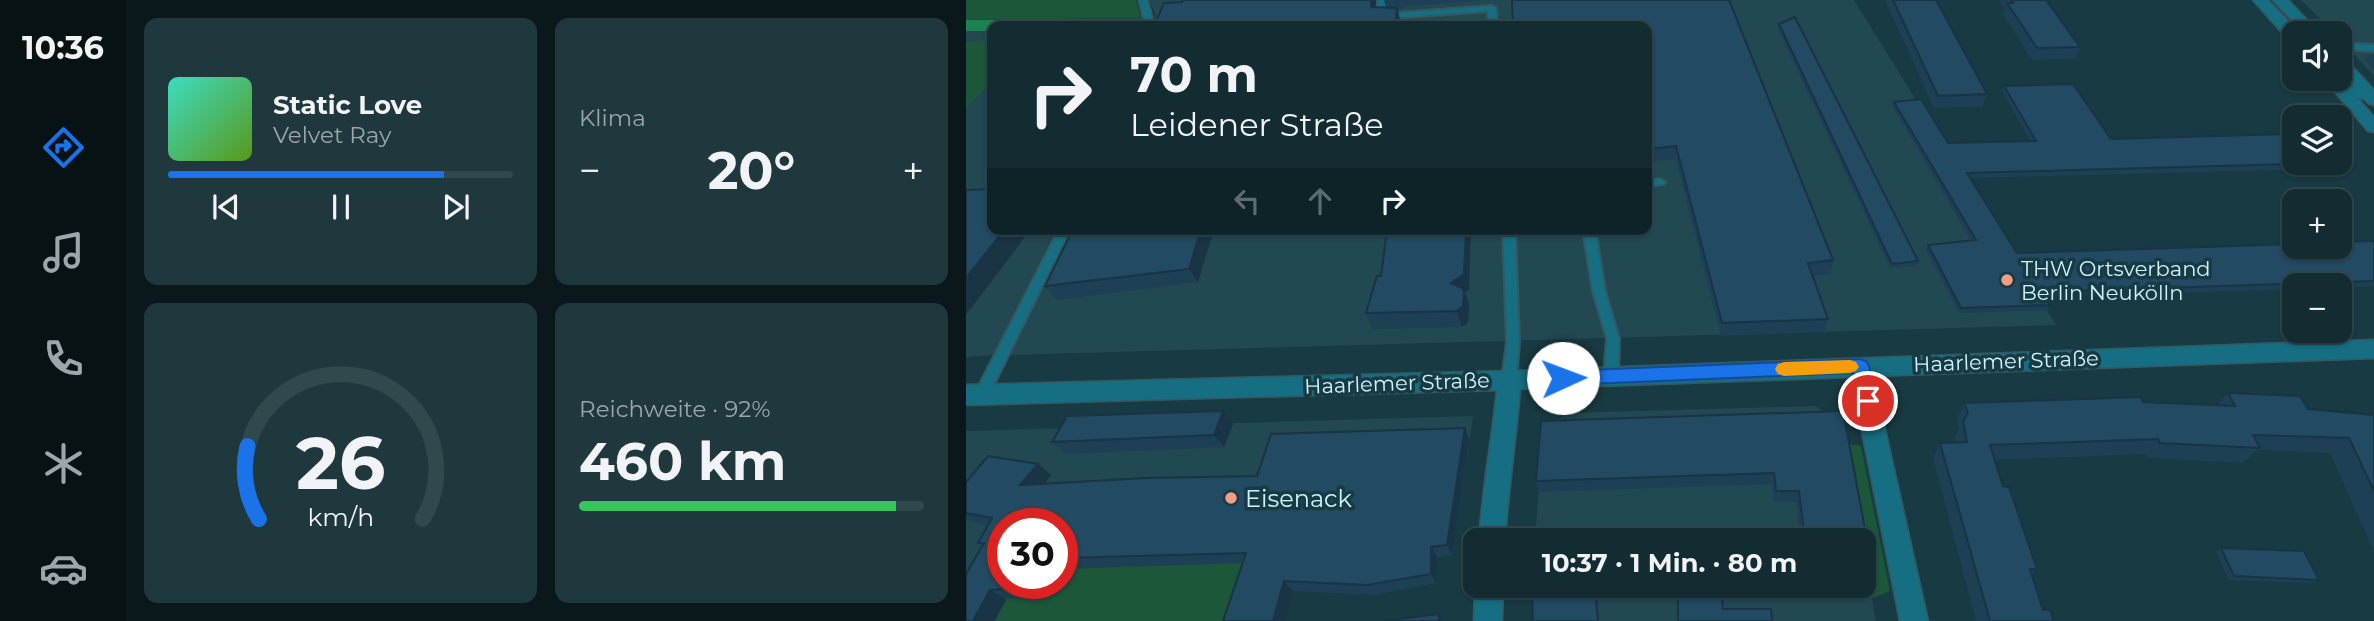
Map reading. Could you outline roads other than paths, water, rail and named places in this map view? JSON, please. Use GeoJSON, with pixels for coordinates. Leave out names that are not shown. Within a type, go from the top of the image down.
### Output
{"type":"FeatureCollection","features":[{"type":"Feature","properties":{"kind":"street"},"geometry":{"type":"LineString","coordinates":[[2260,0],[2282,24]]}},
{"type":"Feature","properties":{"kind":"street"},"geometry":{"type":"LineString","coordinates":[[2280,0],[2300,21]]}},
{"type":"Feature","properties":{"kind":"street"},"geometry":{"type":"LineString","coordinates":[[2352,75],[2373,97]]}},
{"type":"Feature","properties":{"kind":"street"},"geometry":{"type":"LineString","coordinates":[[2352,90],[2373,97]]}},
{"type":"Feature","properties":{"kind":"street"},"geometry":{"type":"LineString","coordinates":[[2343,91],[2374,127]]}},
{"type":"Feature","properties":{"kind":"street","name":"Haarlemer Straße"},"geometry":{"type":"LineString","coordinates":[[974,395],[1509,380],[2374,349]]}},
{"type":"Feature","properties":{"kind":"street"},"geometry":{"type":"LineString","coordinates":[[1860,366],[1914,621]]}},
{"type":"Feature","properties":{"kind":"street"},"geometry":{"type":"LineString","coordinates":[[1493,528],[1509,380]]}},
{"type":"Feature","properties":{"kind":"street"},"geometry":{"type":"LineString","coordinates":[[1488,621],[1489,598]]}},
{"type":"Feature","properties":{"kind":"lane"},"geometry":{"type":"LineString","coordinates":[[1143,0],[1149,21]]}},
{"type":"Feature","properties":{"kind":"lane"},"geometry":{"type":"LineString","coordinates":[[1382,0],[1380,17],[1495,6],[1494,21]]}},
{"type":"Feature","properties":{"kind":"lane"},"geometry":{"type":"LineString","coordinates":[[2352,47],[2374,48]]}},
{"type":"Feature","properties":{"kind":"lane"},"geometry":{"type":"LineString","coordinates":[[1652,183],[1660,182]]}},
{"type":"Feature","properties":{"kind":"lane"},"geometry":{"type":"LineString","coordinates":[[974,395],[1062,235]]}},
{"type":"Feature","properties":{"kind":"lane"},"geometry":{"type":"LineString","coordinates":[[1509,235],[1513,342],[1509,380]]}},
{"type":"Feature","properties":{"kind":"lane"},"geometry":{"type":"LineString","coordinates":[[1590,235],[1599,291],[1613,339],[1611,376]]}},
{"type":"Feature","properties":{"kind":"place","name":"THW Ortsverband Berlin Neukölln"},"geometry":{"type":"Point","coordinates":[2007,280]}},
{"type":"Feature","properties":{"kind":"place","name":"Eisenack"},"geometry":{"type":"Point","coordinates":[1231,498]}}]}
